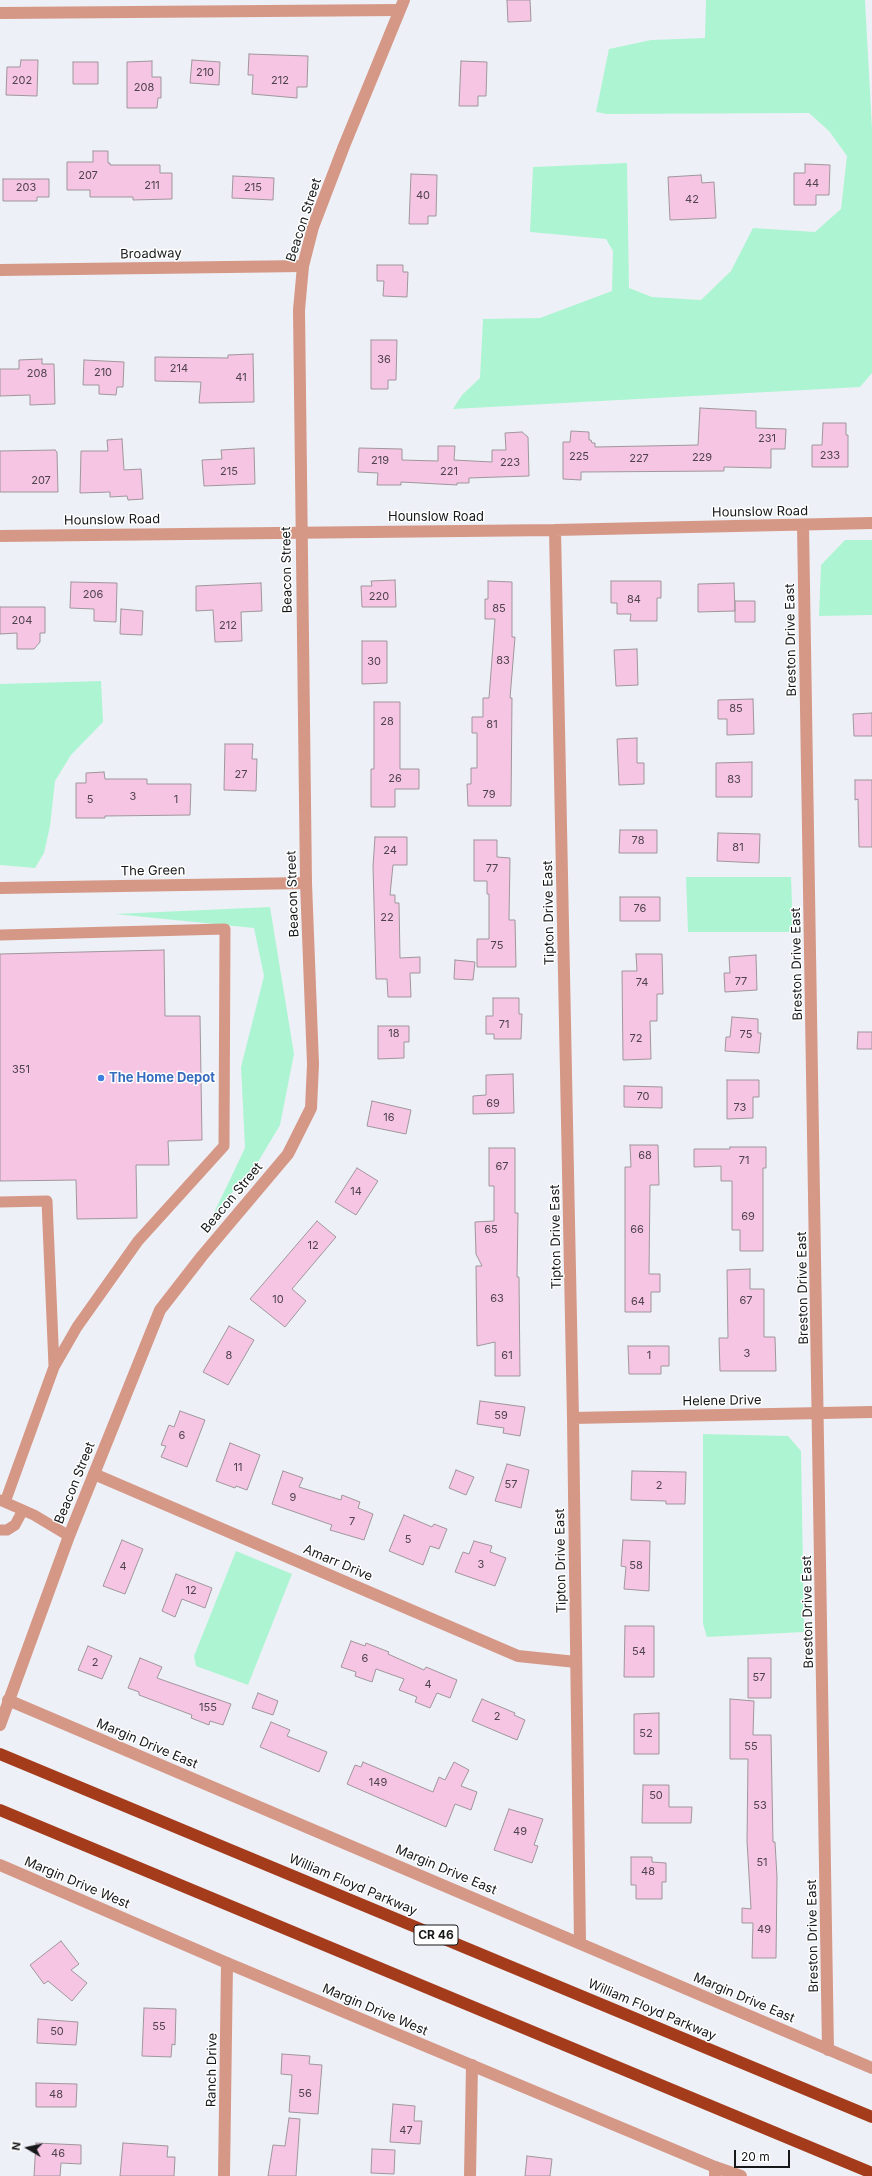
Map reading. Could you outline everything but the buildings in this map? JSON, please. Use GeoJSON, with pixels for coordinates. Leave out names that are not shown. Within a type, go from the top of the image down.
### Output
{"type":"FeatureCollection","features":[{"type":"Feature","properties":{"kind":"highway","name":"William Floyd Parkway"},"geometry":{"type":"LineString","coordinates":[[0,1754],[872,2117]]}},
{"type":"Feature","properties":{"kind":"highway"},"geometry":{"type":"LineString","coordinates":[[0,1810],[872,2173]]}},
{"type":"Feature","properties":{"kind":"street"},"geometry":{"type":"LineString","coordinates":[[0,13],[402,5]]}},
{"type":"Feature","properties":{"kind":"street","name":"Beacon Street"},"geometry":{"type":"LineString","coordinates":[[0,1725],[69,1536],[160,1310],[202,1256],[288,1154],[311,1108],[313,1064],[306,883],[300,532],[299,310],[303,266],[314,227],[344,146],[402,5]]}},
{"type":"Feature","properties":{"kind":"street","name":"Broadway"},"geometry":{"type":"LineString","coordinates":[[0,270],[303,266]]}},
{"type":"Feature","properties":{"kind":"street","name":"Hounslow Road"},"geometry":{"type":"LineString","coordinates":[[0,536],[555,530],[872,523]]}},
{"type":"Feature","properties":{"kind":"street","name":"Breston Drive East"},"geometry":{"type":"LineString","coordinates":[[803,525],[819,1413],[828,2050]]}},
{"type":"Feature","properties":{"kind":"street","name":"Tipton Drive East"},"geometry":{"type":"LineString","coordinates":[[555,530],[573,1418],[580,1943]]}},
{"type":"Feature","properties":{"kind":"street","name":"The Green"},"geometry":{"type":"LineString","coordinates":[[0,888],[306,883]]}},
{"type":"Feature","properties":{"kind":"street","name":"Helene Drive"},"geometry":{"type":"LineString","coordinates":[[573,1418],[872,1412]]}},
{"type":"Feature","properties":{"kind":"street","name":"Amarr Drive"},"geometry":{"type":"LineString","coordinates":[[94,1474],[518,1656],[576,1662]]}},
{"type":"Feature","properties":{"kind":"street","name":"Margin Drive East"},"geometry":{"type":"LineString","coordinates":[[8,1700],[872,2068]]}},
{"type":"Feature","properties":{"kind":"street","name":"Margin Drive West"},"geometry":{"type":"LineString","coordinates":[[0,1865],[227,1963],[472,2065],[715,2172],[741,2176]]}},
{"type":"Feature","properties":{"kind":"street","name":"Ranch Drive"},"geometry":{"type":"LineString","coordinates":[[224,2176],[227,1963]]}},
{"type":"Feature","properties":{"kind":"street"},"geometry":{"type":"LineString","coordinates":[[470,2176],[472,2065]]}},
{"type":"Feature","properties":{"kind":"lane"},"geometry":{"type":"LineString","coordinates":[[0,935],[225,929],[224,1146],[138,1241],[77,1327],[54,1367],[2,1501],[29,1512],[69,1536]]}},
{"type":"Feature","properties":{"kind":"lane"},"geometry":{"type":"LineString","coordinates":[[0,1202],[47,1201],[54,1367]]}},
{"type":"Feature","properties":{"kind":"lane"},"geometry":{"type":"LineString","coordinates":[[0,1530],[7,1530],[29,1512]]}},
{"type":"Feature","properties":{"kind":"green space"},"geometry":{"type":"Polygon","coordinates":[[[706,0],[865,0],[872,129],[872,373],[860,387],[453,409],[462,395],[480,378],[483,319],[540,318],[612,291],[613,251],[606,239],[530,232],[533,167],[627,163],[629,288],[652,297],[701,300],[731,271],[753,228],[815,232],[841,209],[847,156],[829,131],[809,113],[607,114],[596,112],[609,49],[651,40],[705,38],[706,0]]]}},
{"type":"Feature","properties":{"kind":"green space"},"geometry":{"type":"Polygon","coordinates":[[[845,540],[872,540],[872,615],[819,616],[821,565],[845,540]]]}},
{"type":"Feature","properties":{"kind":"green space"},"geometry":{"type":"Polygon","coordinates":[[[101,681],[103,722],[71,755],[55,781],[50,826],[44,853],[35,868],[0,865],[0,684],[101,681]]]}},
{"type":"Feature","properties":{"kind":"green space"},"geometry":{"type":"Polygon","coordinates":[[[686,877],[791,877],[793,932],[688,932],[686,877]]]}},
{"type":"Feature","properties":{"kind":"green space"},"geometry":{"type":"Polygon","coordinates":[[[270,907],[294,1054],[280,1125],[258,1162],[213,1215],[245,1148],[241,1067],[264,976],[254,928],[115,914],[270,907]]]}},
{"type":"Feature","properties":{"kind":"green space"},"geometry":{"type":"Polygon","coordinates":[[[703,1434],[788,1436],[801,1451],[804,1632],[707,1637],[703,1624],[703,1434]]]}},
{"type":"Feature","properties":{"kind":"green space"},"geometry":{"type":"Polygon","coordinates":[[[236,1551],[292,1574],[248,1685],[196,1666],[194,1656],[236,1551]]]}},
{"type":"Feature","properties":{"kind":"place","name":"The Home Depot"},"geometry":{"type":"Point","coordinates":[101,1078]}}]}
